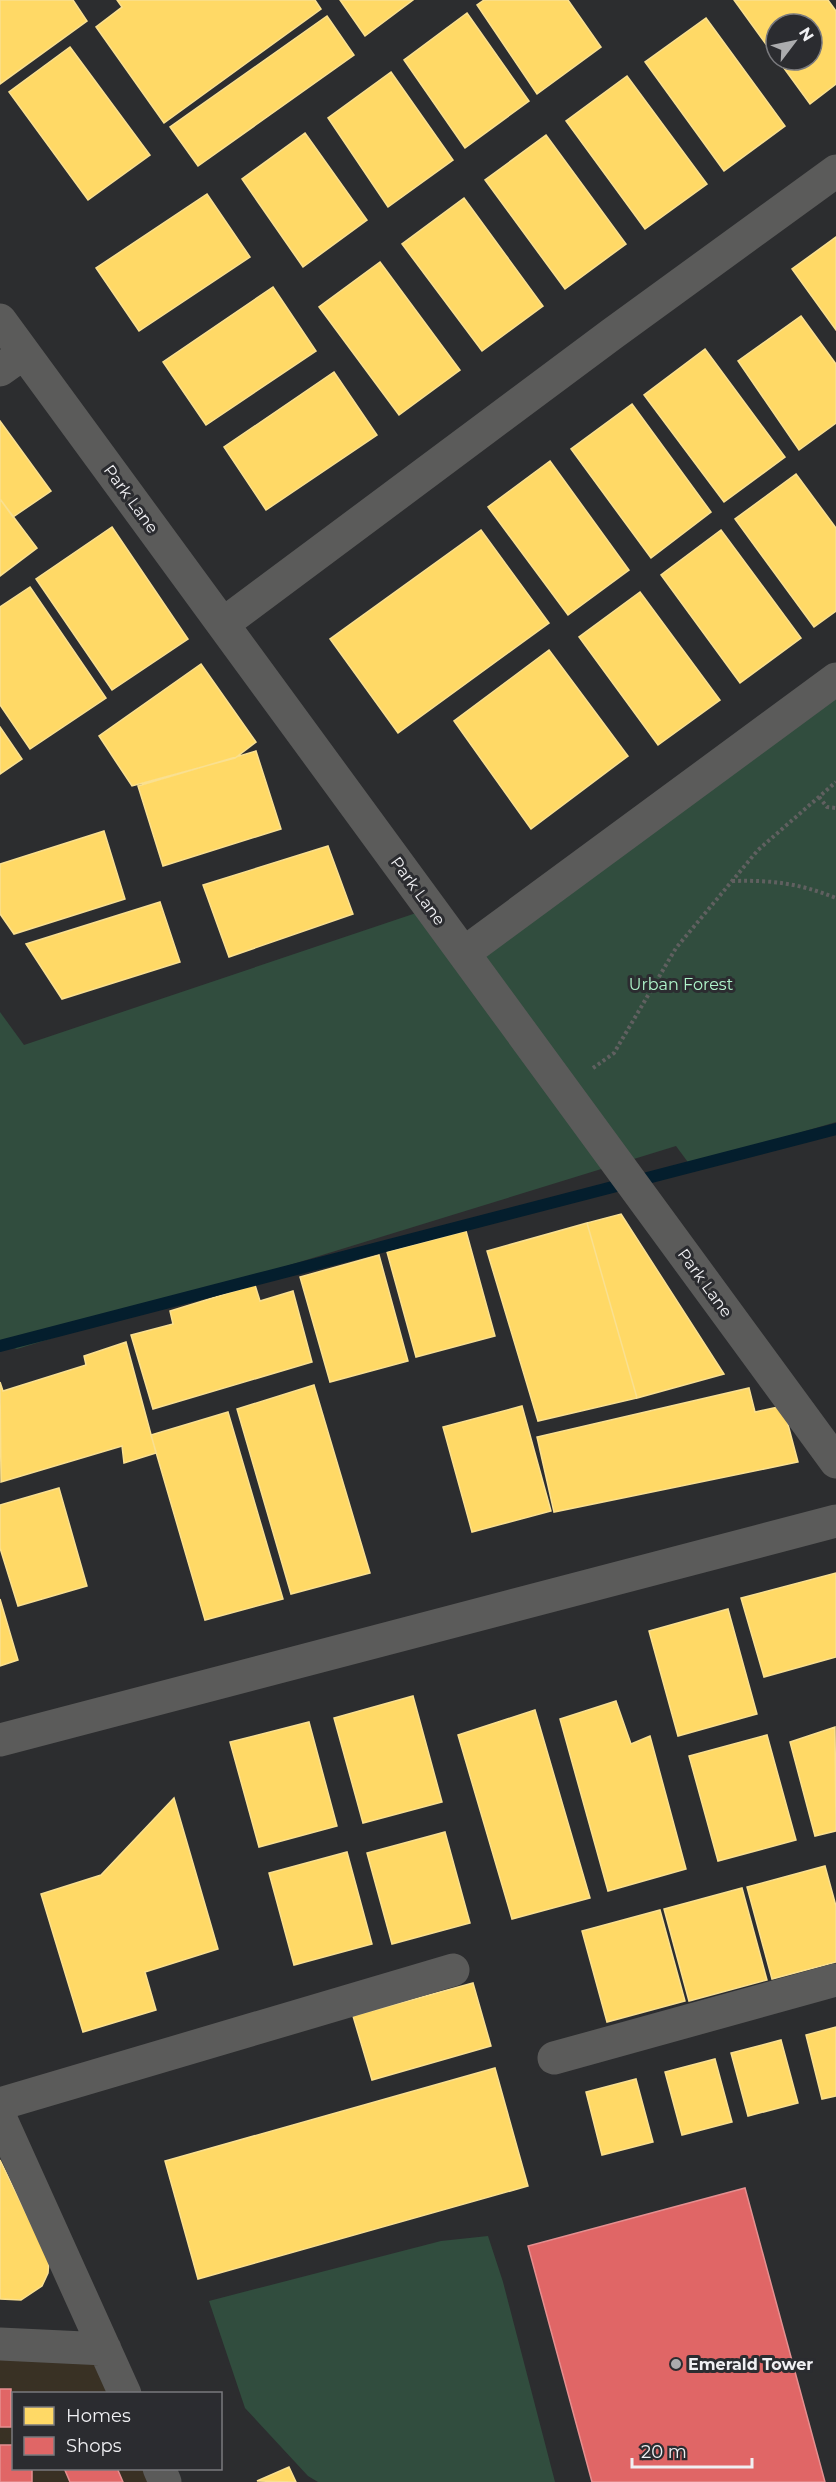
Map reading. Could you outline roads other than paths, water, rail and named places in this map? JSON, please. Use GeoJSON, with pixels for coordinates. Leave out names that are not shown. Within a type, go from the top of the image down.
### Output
{"type":"FeatureCollection","features":[{"type":"Feature","properties":{"kind":"street"},"geometry":{"type":"LineString","coordinates":[[222,624],[612,334],[836,171]]}},
{"type":"Feature","properties":{"kind":"street","name":"Park Lane"},"geometry":{"type":"LineString","coordinates":[[0,320],[12,361],[222,624],[836,1462]]}},
{"type":"Feature","properties":{"kind":"street"},"geometry":{"type":"LineString","coordinates":[[464,953],[836,679]]}},
{"type":"Feature","properties":{"kind":"street"},"geometry":{"type":"LineString","coordinates":[[0,1740],[836,1521]]}},
{"type":"Feature","properties":{"kind":"street"},"geometry":{"type":"LineString","coordinates":[[0,2104],[453,1970]]}},
{"type":"Feature","properties":{"kind":"street"},"geometry":{"type":"LineString","coordinates":[[555,2058],[836,1980]]}},
{"type":"Feature","properties":{"kind":"street"},"geometry":{"type":"LineString","coordinates":[[0,2117],[124,2392]]}},
{"type":"Feature","properties":{"kind":"street"},"geometry":{"type":"LineString","coordinates":[[0,2344],[105,2349]]}},
{"type":"Feature","properties":{"kind":"waterway"},"geometry":{"type":"LineString","coordinates":[[0,1346],[836,1129]]}},
{"type":"Feature","properties":{"kind":"place","name":"Emerald Tower"},"geometry":{"type":"Point","coordinates":[676,2364]}},
{"type":"Feature","properties":{"kind":"park label","name":"Urban Forest"},"geometry":{"type":"Point","coordinates":[681,984]}}]}
